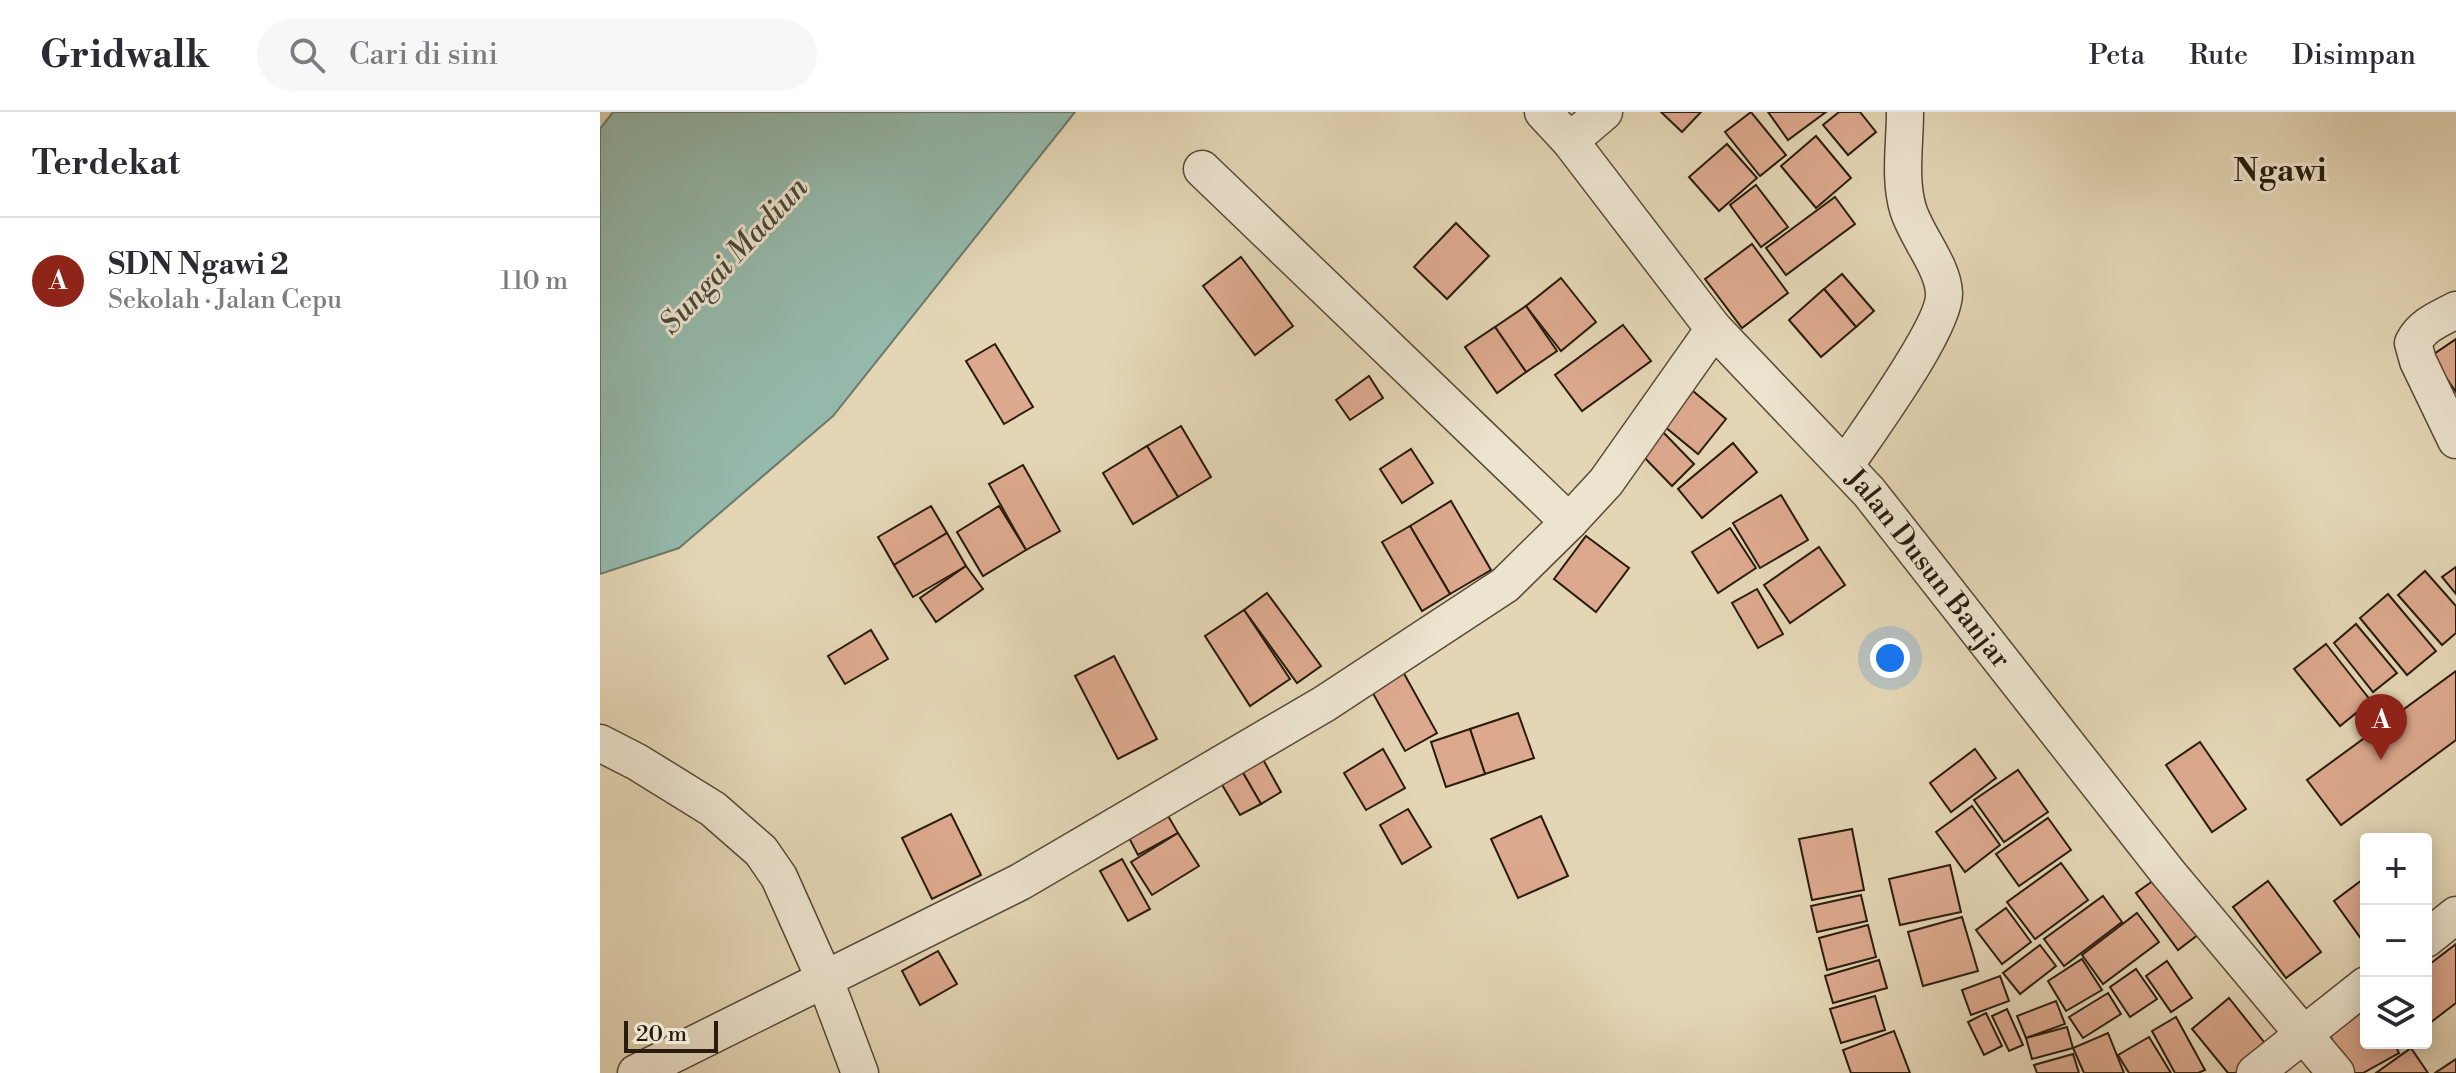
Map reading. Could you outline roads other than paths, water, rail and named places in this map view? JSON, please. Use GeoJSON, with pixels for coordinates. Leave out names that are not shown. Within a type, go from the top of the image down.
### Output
{"type":"FeatureCollection","features":[{"type":"Feature","properties":{"kind":"street","name":"Jalan Dusun Banjar"},"geometry":{"type":"LineString","coordinates":[[1543,112],[1570,141],[1714,329],[1879,504],[2169,874],[2336,1073]]}},
{"type":"Feature","properties":{"kind":"street"},"geometry":{"type":"LineString","coordinates":[[1570,141],[1604,112]]}},
{"type":"Feature","properties":{"kind":"street"},"geometry":{"type":"LineString","coordinates":[[1845,466],[1901,382],[1943,310],[1943,283],[1909,211],[1905,195],[1905,112]]}},
{"type":"Feature","properties":{"kind":"street"},"geometry":{"type":"LineString","coordinates":[[1202,169],[1569,522]]}},
{"type":"Feature","properties":{"kind":"street"},"geometry":{"type":"LineString","coordinates":[[2456,310],[2425,327],[2413,343],[2418,361],[2456,440]]}},
{"type":"Feature","properties":{"kind":"street"},"geometry":{"type":"LineString","coordinates":[[636,1073],[1020,882],[1324,704],[1505,585],[1606,482],[1714,329]]}},
{"type":"Feature","properties":{"kind":"street"},"geometry":{"type":"LineString","coordinates":[[600,743],[713,809],[761,851],[779,877],[825,980],[860,1073]]}},
{"type":"Feature","properties":{"kind":"street"},"geometry":{"type":"LineString","coordinates":[[2432,934],[2456,915]]}},
{"type":"Feature","properties":{"kind":"street"},"geometry":{"type":"LineString","coordinates":[[2255,1073],[2360,990]]}},
{"type":"Feature","properties":{"kind":"water","name":"Sungai Madiun"},"geometry":{"type":"Polygon","coordinates":[[[613,112],[1075,112],[833,416],[679,548],[600,574],[600,129],[613,112]]]}},
{"type":"Feature","properties":{"kind":"place","name":"SDN Ngawi 2"},"geometry":{"type":"Point","coordinates":[2381,760]}},
{"type":"Feature","properties":{"kind":"district","name":"Ngawi"},"geometry":{"type":"Point","coordinates":[2280,171]}}]}
